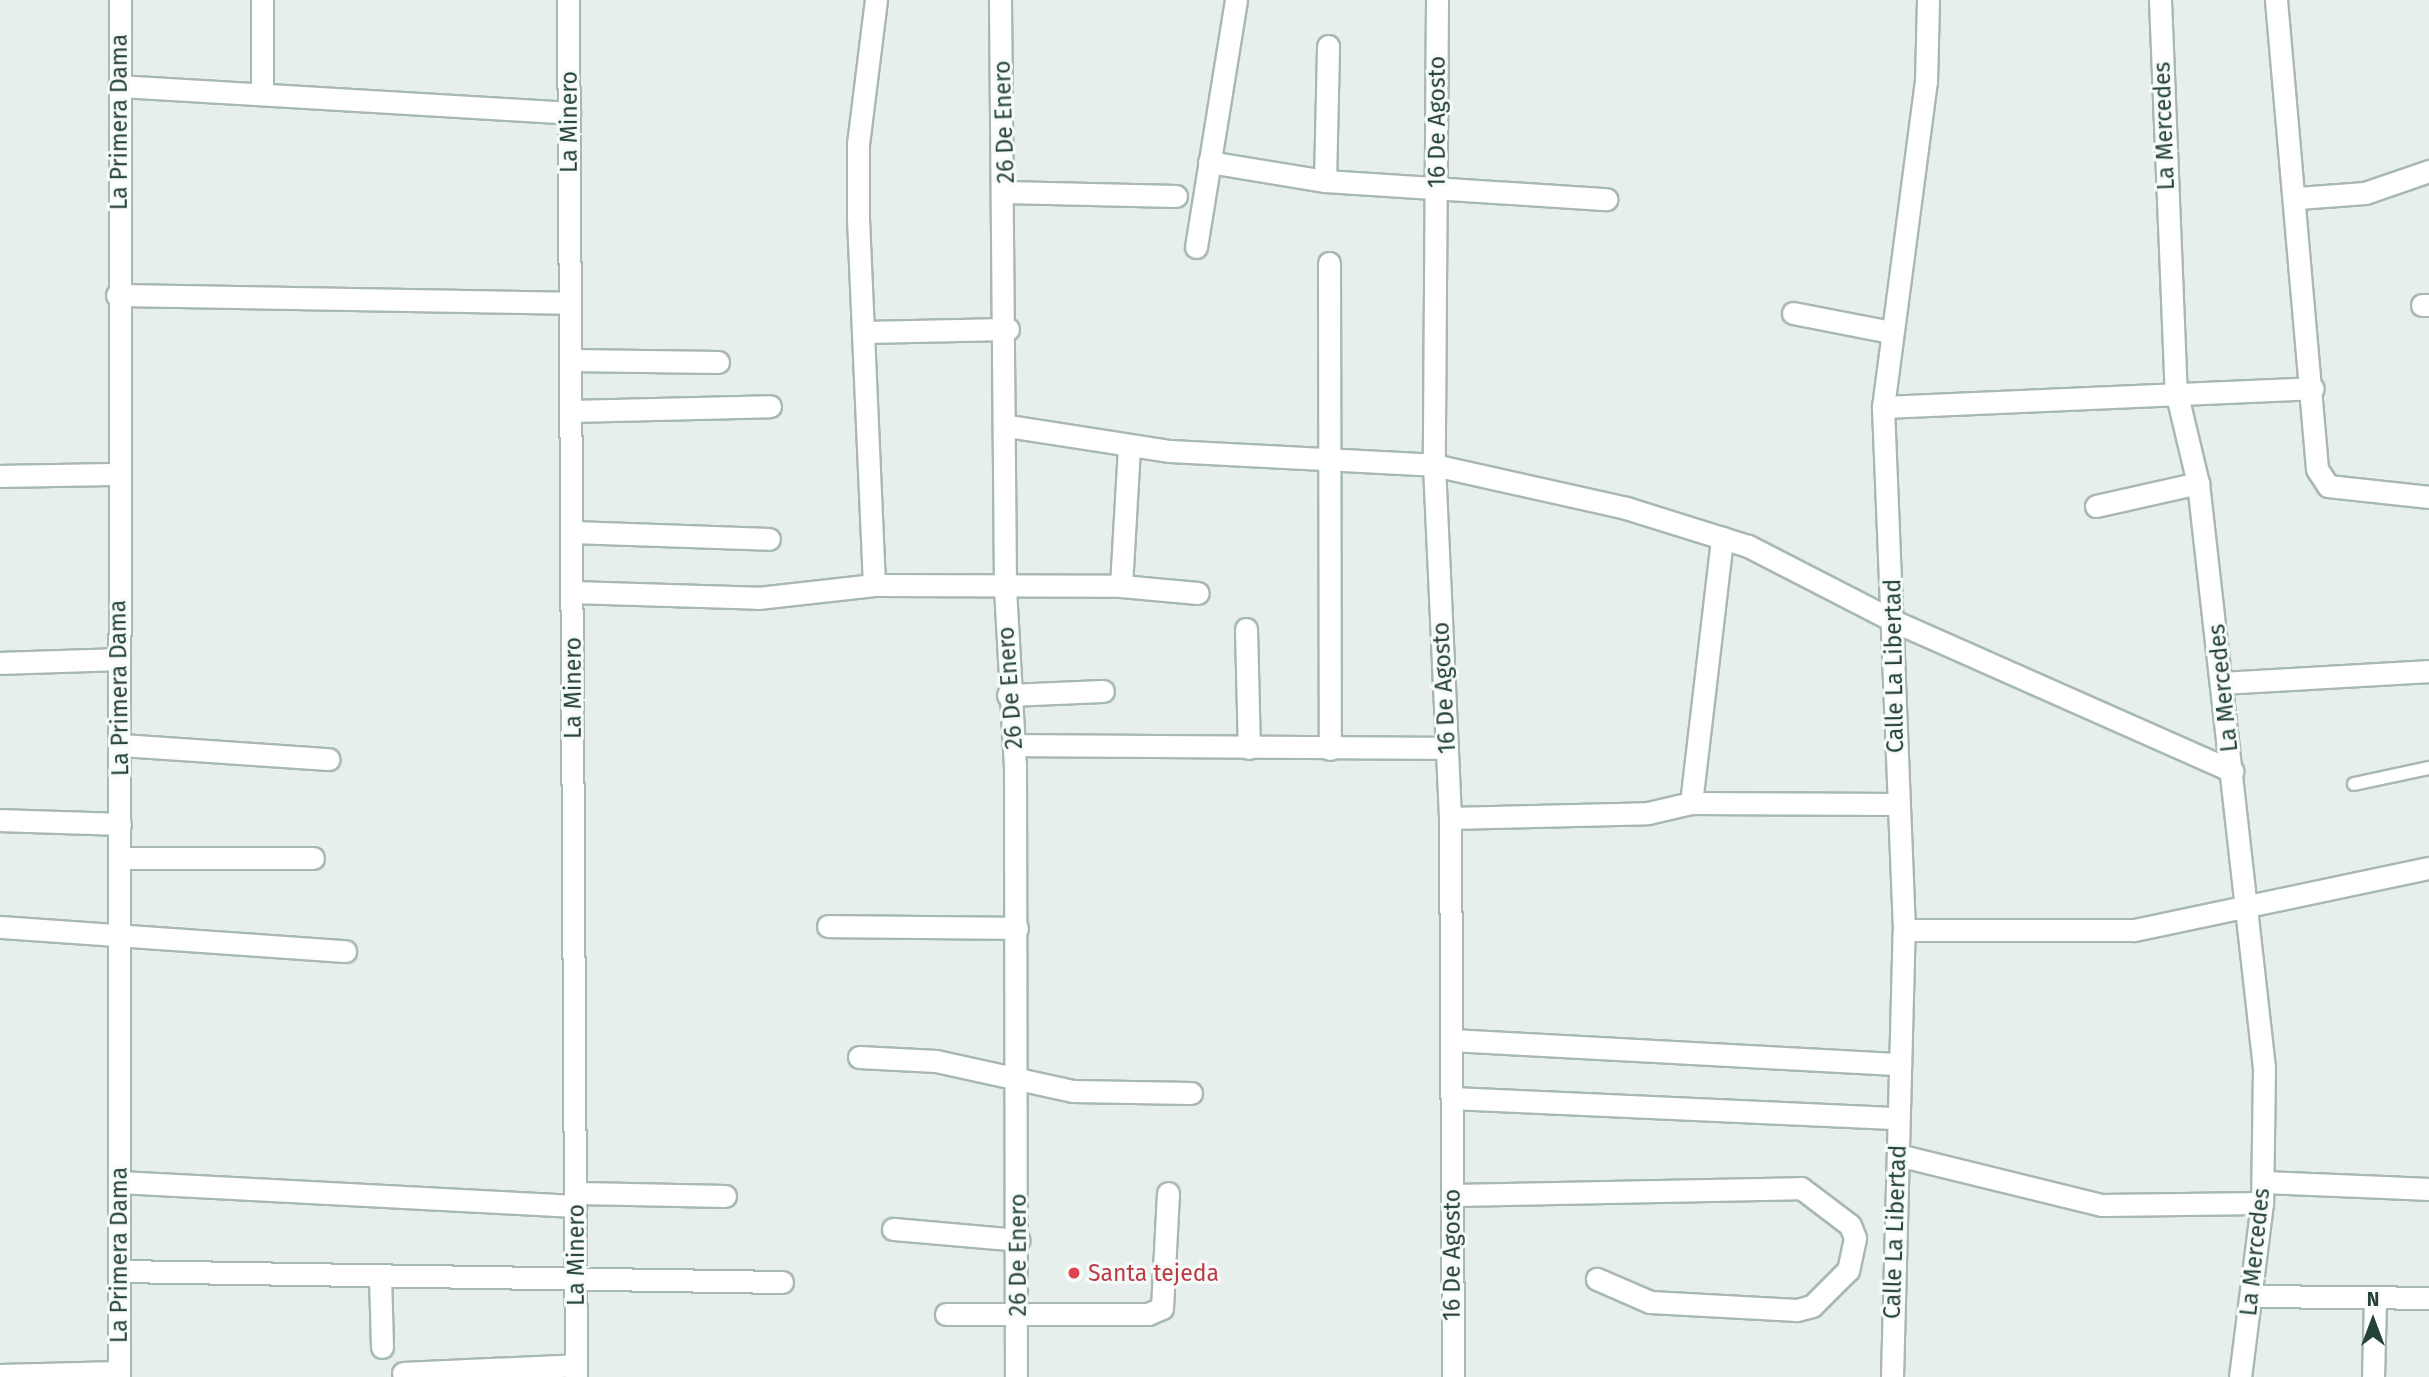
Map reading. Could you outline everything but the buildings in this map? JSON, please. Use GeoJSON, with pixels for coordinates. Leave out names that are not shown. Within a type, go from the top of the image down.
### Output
{"type":"FeatureCollection","features":[{"type":"Feature","properties":{"kind":"street","name":"La Primera Dama"},"geometry":{"type":"LineString","coordinates":[[119,1374],[121,745],[116,474],[120,0]]}},
{"type":"Feature","properties":{"kind":"street"},"geometry":{"type":"LineString","coordinates":[[262,0],[262,94]]}},
{"type":"Feature","properties":{"kind":"street","name":"La Minero"},"geometry":{"type":"LineString","coordinates":[[568,0],[576,1371]]}},
{"type":"Feature","properties":{"kind":"street"},"geometry":{"type":"LineString","coordinates":[[874,585],[858,144],[876,0]]}},
{"type":"Feature","properties":{"kind":"street","name":"26 De Enero"},"geometry":{"type":"LineString","coordinates":[[1000,0],[1008,329],[1005,588],[1008,695],[1014,745],[1017,928],[1019,1240],[1016,1377]]}},
{"type":"Feature","properties":{"kind":"street"},"geometry":{"type":"LineString","coordinates":[[1196,247],[1236,0]]}},
{"type":"Feature","properties":{"kind":"street","name":"16 De Agosto"},"geometry":{"type":"LineString","coordinates":[[1437,0],[1438,185],[1434,465],[1450,818],[1453,1377]]}},
{"type":"Feature","properties":{"kind":"street","name":"Calle La Libertad"},"geometry":{"type":"LineString","coordinates":[[1892,1377],[1904,930],[1889,650],[1896,622],[1883,407],[1926,82],[1928,0]]}},
{"type":"Feature","properties":{"kind":"street","name":"La Mercedes"},"geometry":{"type":"LineString","coordinates":[[2160,0],[2176,391],[2198,483],[2248,901],[2264,1068],[2262,1203],[2240,1377]]}},
{"type":"Feature","properties":{"kind":"street"},"geometry":{"type":"LineString","coordinates":[[2276,0],[2298,198],[2317,468],[2329,486],[2429,497]]}},
{"type":"Feature","properties":{"kind":"street"},"geometry":{"type":"LineString","coordinates":[[1325,181],[1328,46]]}},
{"type":"Feature","properties":{"kind":"street"},"geometry":{"type":"LineString","coordinates":[[119,86],[569,113]]}},
{"type":"Feature","properties":{"kind":"street"},"geometry":{"type":"LineString","coordinates":[[1209,163],[1325,181],[1438,185],[1606,199]]}},
{"type":"Feature","properties":{"kind":"street"},"geometry":{"type":"LineString","coordinates":[[2298,198],[2365,193],[2429,171]]}},
{"type":"Feature","properties":{"kind":"street"},"geometry":{"type":"LineString","coordinates":[[1006,192],[1176,196]]}},
{"type":"Feature","properties":{"kind":"street"},"geometry":{"type":"LineString","coordinates":[[1329,263],[1327,463],[1330,749]]}},
{"type":"Feature","properties":{"kind":"street"},"geometry":{"type":"LineString","coordinates":[[117,295],[570,303]]}},
{"type":"Feature","properties":{"kind":"street"},"geometry":{"type":"LineString","coordinates":[[1793,313],[1891,332]]}},
{"type":"Feature","properties":{"kind":"street"},"geometry":{"type":"LineString","coordinates":[[863,332],[1008,329]]}},
{"type":"Feature","properties":{"kind":"street"},"geometry":{"type":"LineString","coordinates":[[570,360],[718,362]]}},
{"type":"Feature","properties":{"kind":"street"},"geometry":{"type":"LineString","coordinates":[[1883,407],[2176,391],[2313,388]]}},
{"type":"Feature","properties":{"kind":"street"},"geometry":{"type":"LineString","coordinates":[[571,411],[770,406]]}},
{"type":"Feature","properties":{"kind":"street"},"geometry":{"type":"LineString","coordinates":[[1008,426],[1129,446],[1327,463],[1434,465],[1626,508],[1722,538],[1896,622],[2232,771]]}},
{"type":"Feature","properties":{"kind":"street"},"geometry":{"type":"LineString","coordinates":[[1121,586],[1129,446]]}},
{"type":"Feature","properties":{"kind":"street"},"geometry":{"type":"LineString","coordinates":[[0,476],[116,474]]}},
{"type":"Feature","properties":{"kind":"street"},"geometry":{"type":"LineString","coordinates":[[2096,506],[2198,483]]}},
{"type":"Feature","properties":{"kind":"street"},"geometry":{"type":"LineString","coordinates":[[572,532],[769,539]]}},
{"type":"Feature","properties":{"kind":"street"},"geometry":{"type":"LineString","coordinates":[[1690,803],[1722,538]]}},
{"type":"Feature","properties":{"kind":"street"},"geometry":{"type":"LineString","coordinates":[[572,592],[758,598],[874,585],[1005,588],[1121,586],[1198,593]]}},
{"type":"Feature","properties":{"kind":"street"},"geometry":{"type":"LineString","coordinates":[[1246,629],[1249,748]]}},
{"type":"Feature","properties":{"kind":"street"},"geometry":{"type":"LineString","coordinates":[[0,663],[119,659]]}},
{"type":"Feature","properties":{"kind":"street"},"geometry":{"type":"LineString","coordinates":[[2223,683],[2429,671]]}},
{"type":"Feature","properties":{"kind":"street"},"geometry":{"type":"LineString","coordinates":[[1008,695],[1102,691]]}},
{"type":"Feature","properties":{"kind":"street"},"geometry":{"type":"LineString","coordinates":[[121,745],[329,759]]}},
{"type":"Feature","properties":{"kind":"street"},"geometry":{"type":"LineString","coordinates":[[1014,745],[1447,748]]}},
{"type":"Feature","properties":{"kind":"street"},"geometry":{"type":"LineString","coordinates":[[1450,818],[1648,813],[1690,803],[1897,804]]}},
{"type":"Feature","properties":{"kind":"street"},"geometry":{"type":"LineString","coordinates":[[0,820],[120,824]]}},
{"type":"Feature","properties":{"kind":"street"},"geometry":{"type":"LineString","coordinates":[[120,858],[313,858]]}},
{"type":"Feature","properties":{"kind":"street"},"geometry":{"type":"LineString","coordinates":[[1904,930],[2134,930],[2248,901],[2429,868]]}},
{"type":"Feature","properties":{"kind":"street"},"geometry":{"type":"LineString","coordinates":[[828,926],[1017,928]]}},
{"type":"Feature","properties":{"kind":"street"},"geometry":{"type":"LineString","coordinates":[[0,927],[345,951]]}},
{"type":"Feature","properties":{"kind":"street"},"geometry":{"type":"LineString","coordinates":[[1451,1040],[1900,1064]]}},
{"type":"Feature","properties":{"kind":"street"},"geometry":{"type":"LineString","coordinates":[[859,1056],[936,1061],[1018,1076],[1073,1091],[1191,1093]]}},
{"type":"Feature","properties":{"kind":"street"},"geometry":{"type":"LineString","coordinates":[[1452,1098],[1899,1118]]}},
{"type":"Feature","properties":{"kind":"street"},"geometry":{"type":"LineString","coordinates":[[1898,1155],[2102,1205],[2262,1203]]}},
{"type":"Feature","properties":{"kind":"street"},"geometry":{"type":"LineString","coordinates":[[119,1182],[575,1200],[725,1196]]}},
{"type":"Feature","properties":{"kind":"street"},"geometry":{"type":"LineString","coordinates":[[2263,1182],[2429,1189]]}},
{"type":"Feature","properties":{"kind":"street"},"geometry":{"type":"LineString","coordinates":[[1452,1195],[1801,1188],[1850,1225],[1855,1238],[1848,1270],[1812,1306],[1797,1310],[1650,1302],[1597,1279]]}},
{"type":"Feature","properties":{"kind":"street"},"geometry":{"type":"LineString","coordinates":[[946,1314],[1148,1314],[1162,1308],[1168,1193]]}},
{"type":"Feature","properties":{"kind":"street"},"geometry":{"type":"LineString","coordinates":[[893,1229],[1019,1240]]}},
{"type":"Feature","properties":{"kind":"street"},"geometry":{"type":"LineString","coordinates":[[119,1271],[782,1282]]}},
{"type":"Feature","properties":{"kind":"street"},"geometry":{"type":"LineString","coordinates":[[380,1275],[382,1347]]}},
{"type":"Feature","properties":{"kind":"street"},"geometry":{"type":"LineString","coordinates":[[2252,1296],[2429,1298]]}},
{"type":"Feature","properties":{"kind":"street"},"geometry":{"type":"LineString","coordinates":[[2373,1377],[2375,1298]]}},
{"type":"Feature","properties":{"kind":"street"},"geometry":{"type":"LineString","coordinates":[[403,1373],[576,1371]]}},
{"type":"Feature","properties":{"kind":"street"},"geometry":{"type":"LineString","coordinates":[[0,1375],[119,1374]]}},
{"type":"Feature","properties":{"kind":"lane"},"geometry":{"type":"LineString","coordinates":[[2354,784],[2429,768]]}},
{"type":"Feature","properties":{"kind":"place","name":"Santa tejeda"},"geometry":{"type":"Point","coordinates":[1074,1273]}}]}
